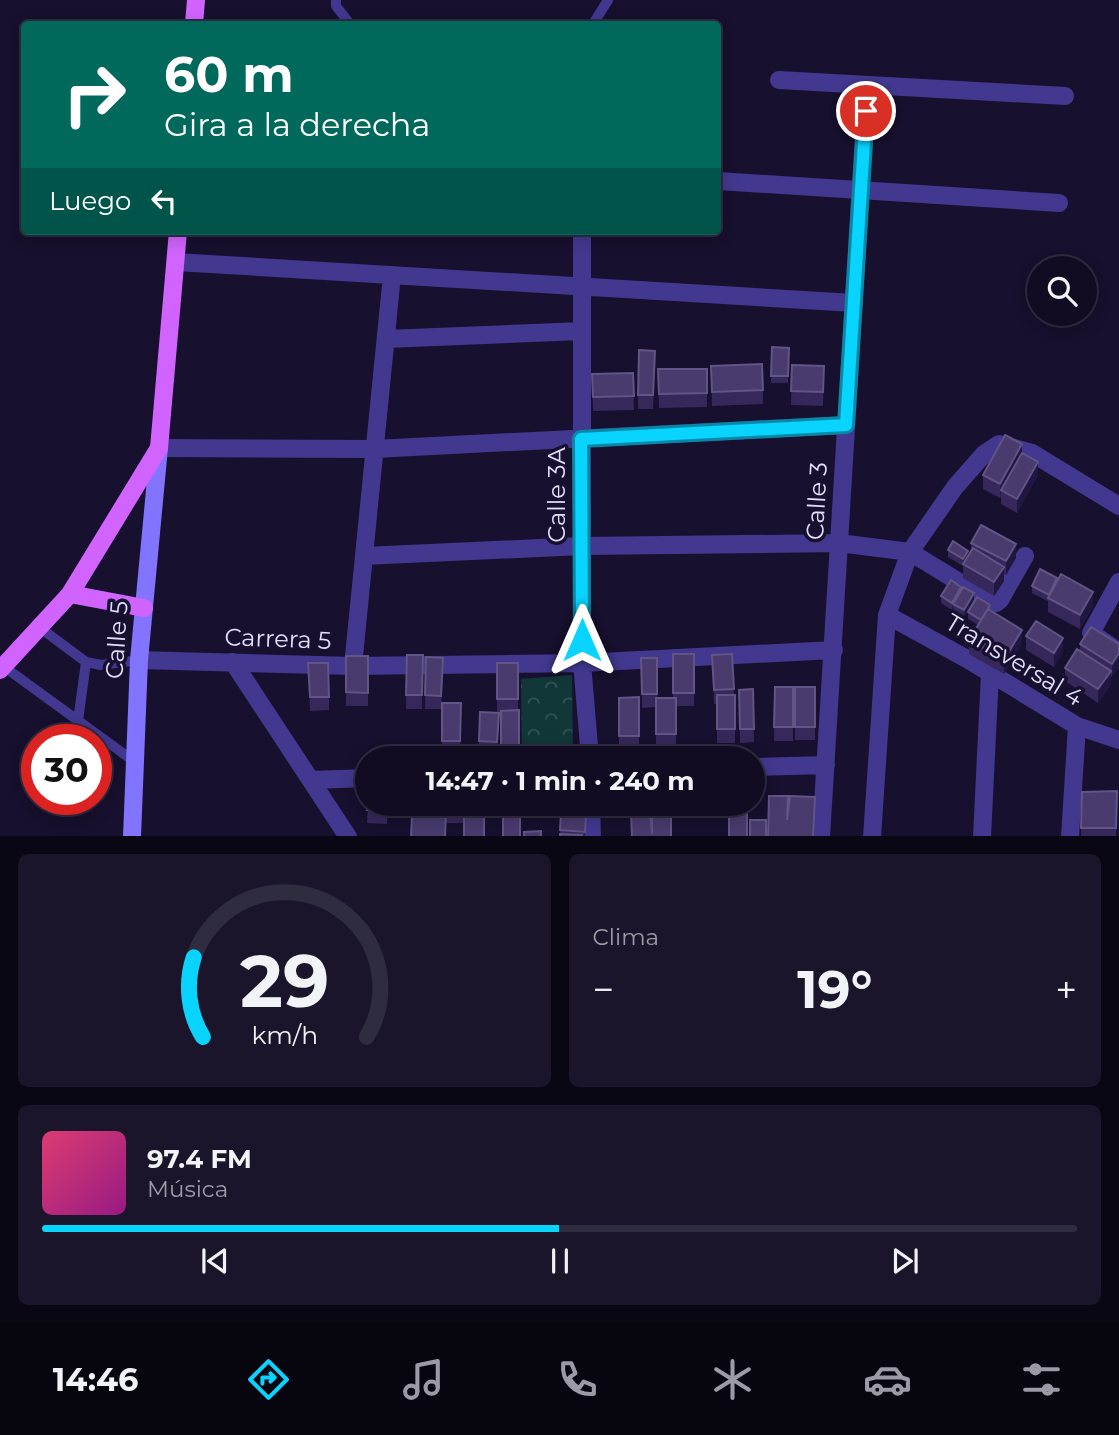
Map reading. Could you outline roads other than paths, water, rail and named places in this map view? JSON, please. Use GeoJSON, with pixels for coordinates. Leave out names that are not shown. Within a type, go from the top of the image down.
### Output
{"type":"FeatureCollection","features":[{"type":"Feature","properties":{"kind":"main road"},"geometry":{"type":"LineString","coordinates":[[194,21],[196,0]]}},
{"type":"Feature","properties":{"kind":"main road"},"geometry":{"type":"LineString","coordinates":[[2,668],[70,594],[159,448],[178,235]]}},
{"type":"Feature","properties":{"kind":"main road","name":"Calle 5"},"geometry":{"type":"LineString","coordinates":[[132,836],[139,660],[159,448]]}},
{"type":"Feature","properties":{"kind":"main road"},"geometry":{"type":"LineString","coordinates":[[70,594],[144,608]]}},
{"type":"Feature","properties":{"kind":"street"},"geometry":{"type":"LineString","coordinates":[[779,80],[1065,96]]}},
{"type":"Feature","properties":{"kind":"street","name":"Calle 3"},"geometry":{"type":"LineString","coordinates":[[821,836],[867,85]]}},
{"type":"Feature","properties":{"kind":"street"},"geometry":{"type":"LineString","coordinates":[[721,181],[1059,203]]}},
{"type":"Feature","properties":{"kind":"street","name":"Calle 3A"},"geometry":{"type":"LineString","coordinates":[[582,235],[582,663],[589,746]]}},
{"type":"Feature","properties":{"kind":"street"},"geometry":{"type":"LineString","coordinates":[[176,262],[854,303]]}},
{"type":"Feature","properties":{"kind":"street"},"geometry":{"type":"LineString","coordinates":[[353,666],[392,275]]}},
{"type":"Feature","properties":{"kind":"street"},"geometry":{"type":"LineString","coordinates":[[386,339],[581,331]]}},
{"type":"Feature","properties":{"kind":"street"},"geometry":{"type":"LineString","coordinates":[[159,448],[374,449],[846,425]]}},
{"type":"Feature","properties":{"kind":"street"},"geometry":{"type":"LineString","coordinates":[[872,836],[887,615],[910,552],[955,487],[984,454],[999,444],[1032,453],[1119,506]]}},
{"type":"Feature","properties":{"kind":"street"},"geometry":{"type":"LineString","coordinates":[[364,556],[582,546],[839,543],[910,552],[996,603],[1025,556]]}},
{"type":"Feature","properties":{"kind":"street"},"geometry":{"type":"LineString","coordinates":[[1119,582],[1091,633],[1119,652]]}},
{"type":"Feature","properties":{"kind":"street","name":"Transversal 4"},"geometry":{"type":"LineString","coordinates":[[887,615],[1077,726],[1119,740]]}},
{"type":"Feature","properties":{"kind":"street","name":"Carrera 5"},"geometry":{"type":"LineString","coordinates":[[139,660],[353,666],[582,663],[834,650]]}},
{"type":"Feature","properties":{"kind":"street"},"geometry":{"type":"LineString","coordinates":[[233,662],[348,836]]}},
{"type":"Feature","properties":{"kind":"street"},"geometry":{"type":"LineString","coordinates":[[982,836],[990,673]]}},
{"type":"Feature","properties":{"kind":"street"},"geometry":{"type":"LineString","coordinates":[[1070,836],[1077,726]]}},
{"type":"Feature","properties":{"kind":"street"},"geometry":{"type":"LineString","coordinates":[[765,767],[826,765]]}},
{"type":"Feature","properties":{"kind":"street"},"geometry":{"type":"LineString","coordinates":[[311,780],[355,778]]}},
{"type":"Feature","properties":{"kind":"street"},"geometry":{"type":"LineString","coordinates":[[592,816],[592,836]]}},
{"type":"Feature","properties":{"kind":"lane"},"geometry":{"type":"LineString","coordinates":[[337,0],[336,6],[348,21]]}},
{"type":"Feature","properties":{"kind":"lane"},"geometry":{"type":"LineString","coordinates":[[595,21],[608,0]]}},
{"type":"Feature","properties":{"kind":"lane"},"geometry":{"type":"LineString","coordinates":[[39,627],[86,662],[101,665],[139,660]]}},
{"type":"Feature","properties":{"kind":"lane"},"geometry":{"type":"LineString","coordinates":[[78,721],[86,662]]}},
{"type":"Feature","properties":{"kind":"lane"},"geometry":{"type":"LineString","coordinates":[[2,668],[135,762]]}}]}
